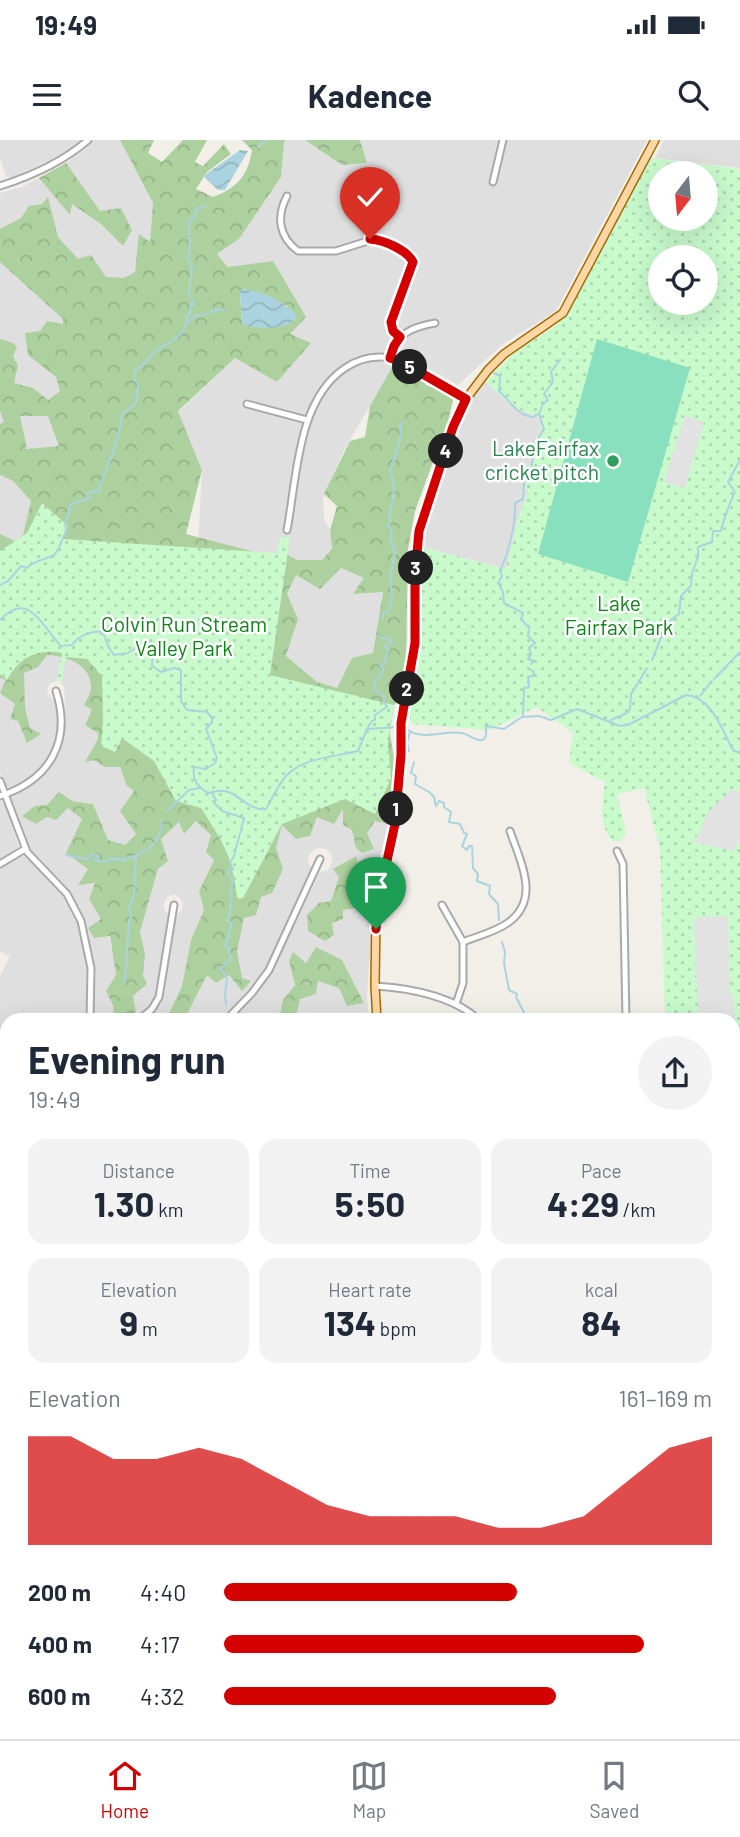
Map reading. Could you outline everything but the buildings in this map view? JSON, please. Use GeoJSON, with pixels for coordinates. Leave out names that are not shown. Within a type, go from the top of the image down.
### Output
{"type":"FeatureCollection","features":[{"type":"Feature","properties":{"kind":"main road"},"geometry":{"type":"LineString","coordinates":[[377,1013],[376,916],[392,839],[400,764],[403,693],[415,636],[415,576],[419,531],[453,427],[466,399],[504,354],[563,313],[655,140]]}},
{"type":"Feature","properties":{"kind":"street"},"geometry":{"type":"LineString","coordinates":[[0,175],[1,185],[34,173],[88,140]]}},
{"type":"Feature","properties":{"kind":"street"},"geometry":{"type":"LineString","coordinates":[[493,182],[503,140]]}},
{"type":"Feature","properties":{"kind":"street"},"geometry":{"type":"LineString","coordinates":[[287,196],[280,223],[285,236],[298,251],[336,251],[374,239],[410,256],[413,265],[391,322],[393,331],[400,337]]}},
{"type":"Feature","properties":{"kind":"street"},"geometry":{"type":"LineString","coordinates":[[390,358],[400,337],[412,328],[435,323]]}},
{"type":"Feature","properties":{"kind":"street"},"geometry":{"type":"LineString","coordinates":[[288,530],[307,420],[318,394],[341,371],[362,359],[390,358],[402,362],[466,399]]}},
{"type":"Feature","properties":{"kind":"street"},"geometry":{"type":"LineString","coordinates":[[247,404],[307,420]]}},
{"type":"Feature","properties":{"kind":"street"},"geometry":{"type":"LineString","coordinates":[[2,795],[24,786],[38,776],[55,751],[61,728],[61,706],[57,691]]}},
{"type":"Feature","properties":{"kind":"street"},"geometry":{"type":"LineString","coordinates":[[0,781],[2,795],[25,849],[67,894],[81,922],[91,968],[90,1013]]}},
{"type":"Feature","properties":{"kind":"street"},"geometry":{"type":"LineString","coordinates":[[463,942],[509,923],[519,911],[527,891],[526,876],[510,831]]}},
{"type":"Feature","properties":{"kind":"street"},"geometry":{"type":"LineString","coordinates":[[0,864],[25,849]]}},
{"type":"Feature","properties":{"kind":"street"},"geometry":{"type":"LineString","coordinates":[[617,851],[623,864],[626,1013]]}},
{"type":"Feature","properties":{"kind":"street"},"geometry":{"type":"LineString","coordinates":[[233,1013],[269,970],[320,859]]}},
{"type":"Feature","properties":{"kind":"street"},"geometry":{"type":"LineString","coordinates":[[147,1013],[159,997],[174,905]]}},
{"type":"Feature","properties":{"kind":"street"},"geometry":{"type":"LineString","coordinates":[[442,905],[463,942],[463,984],[456,1004]]}},
{"type":"Feature","properties":{"kind":"street"},"geometry":{"type":"LineString","coordinates":[[375,986],[403,989],[456,1004],[469,1013]]}},
{"type":"Feature","properties":{"kind":"street"},"geometry":{"type":"LineString","coordinates":[[740,1173],[740,1232]]}},
{"type":"Feature","properties":{"kind":"shaded area"},"geometry":{"type":"Polygon","coordinates":[[[0,140],[82,140],[48,161],[11,178],[6,176],[0,158],[0,140]]]}},
{"type":"Feature","properties":{"kind":"shaded area"},"geometry":{"type":"Polygon","coordinates":[[[93,140],[120,140],[153,203],[150,243],[140,235],[126,331],[59,446],[27,449],[0,437],[0,193],[22,187],[66,163],[86,149],[93,140]]]}},
{"type":"Feature","properties":{"kind":"shaded area"},"geometry":{"type":"Polygon","coordinates":[[[305,140],[342,165],[367,163],[360,140],[647,140],[556,311],[503,344],[458,385],[401,353],[344,450],[323,498],[324,519],[330,530],[332,549],[322,560],[296,560],[286,554],[290,538],[281,536],[277,553],[198,548],[202,470],[178,412],[235,358],[311,344],[290,334],[217,254],[239,239],[281,177],[284,142],[305,140]]]}},
{"type":"Feature","properties":{"kind":"shaded area"},"geometry":{"type":"Polygon","coordinates":[[[664,140],[740,140],[740,168],[718,165],[718,161],[655,158],[664,140]]]}},
{"type":"Feature","properties":{"kind":"shaded area"},"geometry":{"type":"Polygon","coordinates":[[[479,381],[486,382],[514,408],[543,418],[524,488],[529,490],[518,519],[507,569],[421,547],[417,541],[453,427],[479,381]]]}},
{"type":"Feature","properties":{"kind":"shaded area"},"geometry":{"type":"Polygon","coordinates":[[[685,416],[704,422],[685,488],[664,482],[685,416]]]}},
{"type":"Feature","properties":{"kind":"shaded area"},"geometry":{"type":"Polygon","coordinates":[[[0,475],[13,481],[31,501],[23,535],[0,551],[0,475]]]}},
{"type":"Feature","properties":{"kind":"shaded area"},"geometry":{"type":"Polygon","coordinates":[[[341,568],[365,578],[354,594],[383,591],[373,654],[352,658],[337,688],[317,683],[286,656],[298,619],[287,594],[296,574],[341,568]]]}},
{"type":"Feature","properties":{"kind":"shaded area"},"geometry":{"type":"Polygon","coordinates":[[[63,653],[57,681],[50,683],[47,689],[58,710],[57,735],[51,754],[39,771],[12,788],[8,787],[4,784],[0,772],[0,674],[26,656],[63,653]]]}},
{"type":"Feature","properties":{"kind":"shaded area"},"geometry":{"type":"Polygon","coordinates":[[[66,656],[87,659],[148,783],[136,834],[125,845],[108,840],[88,869],[95,882],[123,995],[123,1013],[92,1013],[94,960],[88,932],[67,889],[37,862],[25,843],[10,800],[12,794],[40,779],[59,753],[66,718],[64,686],[61,682],[66,656]]]}},
{"type":"Feature","properties":{"kind":"shaded area"},"geometry":{"type":"Polygon","coordinates":[[[733,788],[740,793],[740,839],[734,851],[694,842],[709,811],[733,788]]]}},
{"type":"Feature","properties":{"kind":"shaded area"},"geometry":{"type":"Polygon","coordinates":[[[345,799],[388,824],[373,908],[367,996],[368,1013],[237,1013],[261,987],[278,960],[320,872],[328,870],[333,861],[326,849],[317,848],[309,855],[308,863],[312,869],[281,936],[264,970],[244,996],[227,1013],[187,1013],[242,900],[282,824],[345,799]]]}},
{"type":"Feature","properties":{"kind":"shaded area"},"geometry":{"type":"Polygon","coordinates":[[[0,801],[4,804],[19,846],[0,860],[0,801]]]}},
{"type":"Feature","properties":{"kind":"shaded area"},"geometry":{"type":"Polygon","coordinates":[[[196,820],[211,835],[214,860],[199,891],[204,910],[191,940],[182,986],[169,1013],[151,1013],[161,1004],[164,994],[175,918],[182,910],[183,903],[177,895],[167,897],[164,909],[169,915],[156,995],[150,1007],[143,1013],[137,1013],[133,996],[145,953],[140,932],[158,869],[161,839],[180,821],[184,834],[196,820]]]}},
{"type":"Feature","properties":{"kind":"shaded area"},"geometry":{"type":"Polygon","coordinates":[[[20,856],[26,857],[62,892],[72,908],[87,962],[85,1013],[0,1013],[0,977],[10,956],[0,952],[0,868],[20,856]]]}},
{"type":"Feature","properties":{"kind":"shaded area"},"geometry":{"type":"Polygon","coordinates":[[[728,916],[730,991],[734,999],[734,1013],[698,1013],[694,921],[698,917],[728,916]]]}},
{"type":"Feature","properties":{"kind":"green space"},"geometry":{"type":"Polygon","coordinates":[[[120,140],[154,140],[148,153],[162,162],[183,140],[207,140],[195,162],[203,166],[224,144],[231,154],[207,172],[196,189],[213,197],[235,185],[248,167],[252,150],[242,140],[287,140],[284,142],[281,177],[239,239],[217,254],[228,267],[273,261],[306,317],[290,334],[311,343],[277,382],[235,358],[178,411],[202,470],[186,534],[255,552],[286,554],[296,560],[322,560],[332,549],[330,530],[337,506],[324,494],[350,441],[365,437],[370,406],[394,364],[422,378],[426,385],[447,392],[453,400],[415,511],[408,549],[406,663],[399,700],[394,705],[390,733],[395,765],[388,824],[375,821],[367,833],[374,849],[362,853],[356,848],[352,830],[343,825],[343,809],[334,824],[317,817],[310,836],[296,839],[282,825],[276,848],[283,869],[272,893],[261,897],[256,915],[244,918],[237,951],[242,978],[251,981],[242,991],[229,975],[216,983],[207,975],[188,1013],[169,1013],[182,986],[191,940],[204,910],[199,891],[214,860],[206,852],[211,835],[196,821],[184,834],[179,822],[161,839],[168,861],[158,869],[140,932],[145,953],[143,975],[147,984],[133,996],[136,1012],[114,1013],[106,991],[116,975],[110,936],[94,938],[88,928],[101,919],[89,899],[95,883],[78,885],[88,869],[66,853],[82,819],[68,808],[56,820],[47,817],[36,824],[22,816],[35,806],[47,805],[59,792],[72,801],[93,804],[108,840],[125,845],[136,834],[120,811],[134,791],[127,786],[120,767],[105,767],[94,760],[85,762],[98,739],[98,733],[85,725],[92,710],[84,705],[91,689],[90,680],[83,668],[62,657],[47,655],[38,667],[24,673],[25,708],[30,728],[41,734],[27,743],[18,721],[10,719],[15,704],[0,693],[6,680],[0,678],[0,534],[15,541],[23,535],[31,501],[13,481],[0,475],[0,424],[4,422],[0,411],[0,339],[17,347],[13,357],[18,365],[14,383],[33,388],[48,400],[60,391],[56,377],[28,355],[25,333],[40,331],[47,321],[63,324],[63,319],[0,262],[0,229],[21,218],[29,206],[42,204],[48,197],[58,237],[78,259],[91,255],[106,277],[124,278],[135,272],[139,234],[150,242],[153,203],[120,140]],[[242,289],[240,292],[244,325],[279,327],[288,306],[242,289]],[[20,416],[27,449],[59,446],[48,416],[20,416]],[[341,568],[320,589],[296,575],[287,594],[298,619],[286,656],[317,682],[337,688],[352,658],[373,653],[383,592],[353,594],[364,578],[341,568]]]}},
{"type":"Feature","properties":{"kind":"green space"},"geometry":{"type":"Polygon","coordinates":[[[305,140],[360,140],[367,163],[342,165],[305,140]]]}},
{"type":"Feature","properties":{"kind":"green space","name":"Lake Fairfax Park"},"geometry":{"type":"Polygon","coordinates":[[[651,158],[675,161],[649,161],[651,158]]]}},
{"type":"Feature","properties":{"kind":"green space"},"geometry":{"type":"Polygon","coordinates":[[[66,163],[100,211],[121,208],[132,230],[123,246],[101,224],[72,204],[70,215],[39,178],[66,163]]]}},
{"type":"Feature","properties":{"kind":"green space","name":"Lake Fairfax Park"},"geometry":{"type":"Polygon","coordinates":[[[648,164],[648,231],[718,231],[718,166],[740,169],[740,1013],[665,1013],[660,849],[644,788],[617,794],[626,833],[621,841],[612,841],[603,820],[605,782],[569,763],[573,733],[537,707],[489,730],[411,724],[409,708],[421,649],[421,547],[506,569],[518,519],[529,490],[524,488],[543,418],[514,408],[486,382],[514,353],[555,326],[568,314],[648,164]]]}},
{"type":"Feature","properties":{"kind":"green space","name":"LakeFairfax cricket pitch"},"geometry":{"type":"Polygon","coordinates":[[[597,339],[690,368],[628,582],[538,554],[597,339]]]}},
{"type":"Feature","properties":{"kind":"green space","name":"Colvin Run Stream Valley Park"},"geometry":{"type":"Polygon","coordinates":[[[42,503],[68,526],[63,539],[277,553],[281,536],[290,537],[270,675],[394,705],[388,742],[391,778],[375,814],[345,799],[282,824],[242,900],[237,897],[225,849],[201,808],[176,801],[154,761],[122,738],[115,752],[101,746],[102,676],[87,659],[66,657],[61,682],[57,681],[62,653],[37,653],[17,665],[7,680],[0,674],[0,551],[27,533],[42,503]]]}},
{"type":"Feature","properties":{"kind":"green space"},"geometry":{"type":"Polygon","coordinates":[[[356,856],[359,868],[347,879],[360,888],[376,883],[369,917],[356,908],[343,910],[343,919],[332,923],[334,935],[325,941],[308,931],[307,915],[319,903],[331,901],[339,877],[333,869],[356,856]]]}},
{"type":"Feature","properties":{"kind":"green space"},"geometry":{"type":"Polygon","coordinates":[[[316,947],[342,960],[364,1003],[347,1006],[339,988],[318,981],[316,994],[300,999],[296,1013],[280,1013],[283,1000],[295,985],[289,961],[293,952],[306,963],[316,947]]]}},
{"type":"Feature","properties":{"kind":"water"},"geometry":{"type":"Polygon","coordinates":[[[240,150],[248,151],[225,190],[218,190],[205,175],[240,150]]]}},
{"type":"Feature","properties":{"kind":"water"},"geometry":{"type":"Polygon","coordinates":[[[242,289],[272,298],[286,306],[297,317],[280,327],[244,325],[240,292],[242,289]]]}},
{"type":"Feature","properties":{"kind":"waterway"},"geometry":{"type":"LineString","coordinates":[[258,147],[266,140]]}},
{"type":"Feature","properties":{"kind":"waterway"},"geometry":{"type":"LineString","coordinates":[[0,585],[8,581],[21,566],[27,568],[55,554],[67,529],[65,525],[71,504],[90,498],[88,493],[99,491],[118,436],[122,414],[136,401],[136,370],[156,351],[181,334],[191,312],[190,304],[194,305],[189,292],[192,267],[187,257],[190,251],[189,222],[196,209],[205,206]]}},
{"type":"Feature","properties":{"kind":"waterway"},"geometry":{"type":"LineString","coordinates":[[188,322],[196,315],[224,310]]}},
{"type":"Feature","properties":{"kind":"waterway"},"geometry":{"type":"LineString","coordinates":[[531,664],[534,661],[528,659],[531,654],[529,648],[535,643],[528,636],[529,628],[521,619],[523,613],[504,603],[503,592],[498,583],[511,537],[515,503],[523,499],[524,483],[531,468],[536,442],[544,429],[539,414],[548,400],[544,394],[553,382],[551,372],[560,360]]}},
{"type":"Feature","properties":{"kind":"waterway"},"geometry":{"type":"LineString","coordinates":[[494,373],[500,376],[499,391],[514,407],[528,416],[538,414]]}},
{"type":"Feature","properties":{"kind":"waterway"},"geometry":{"type":"LineString","coordinates":[[383,620],[383,613],[387,612],[391,605],[393,595],[390,584],[395,549],[391,545],[392,530],[388,526],[391,521],[389,515],[394,487],[390,472],[399,441],[400,422]]}},
{"type":"Feature","properties":{"kind":"waterway"},"geometry":{"type":"LineString","coordinates":[[652,660],[669,622],[679,614],[681,596],[691,586],[698,547],[712,542],[713,531],[721,531],[735,492],[728,482],[740,460]]}},
{"type":"Feature","properties":{"kind":"waterway"},"geometry":{"type":"LineString","coordinates":[[0,620],[10,611],[19,608],[27,610],[41,621],[61,646],[72,645],[90,633],[103,632],[114,655],[128,653],[144,642],[153,644],[152,666],[161,672],[174,668],[181,670],[181,701],[187,710],[207,712],[212,718],[206,729],[217,758],[215,763],[206,769],[194,767],[196,782],[208,793],[225,791],[255,808],[266,809],[283,780],[293,770],[320,759],[358,751],[367,729],[400,727]]}},
{"type":"Feature","properties":{"kind":"waterway"},"geometry":{"type":"LineString","coordinates":[[368,727],[375,720],[375,715],[387,707],[383,700],[385,697],[375,690],[375,683],[383,670],[380,664],[384,665],[387,661],[385,659],[389,650],[385,647],[392,642],[379,635]]}},
{"type":"Feature","properties":{"kind":"waterway"},"geometry":{"type":"LineString","coordinates":[[714,679],[740,652]]}},
{"type":"Feature","properties":{"kind":"waterway"},"geometry":{"type":"LineString","coordinates":[[611,720],[630,709],[631,694],[647,668]]}},
{"type":"Feature","properties":{"kind":"waterway"},"geometry":{"type":"LineString","coordinates":[[523,716],[524,688],[529,687],[528,677],[533,676],[534,672],[531,670]]}},
{"type":"Feature","properties":{"kind":"waterway"},"geometry":{"type":"LineString","coordinates":[[700,696],[712,681]]}},
{"type":"Feature","properties":{"kind":"waterway"},"geometry":{"type":"LineString","coordinates":[[405,728],[418,734],[455,732],[483,740],[486,726],[504,729],[522,717],[539,716],[551,720],[577,709],[620,726],[628,725],[686,695],[695,697],[709,708],[733,750],[740,753]]}},
{"type":"Feature","properties":{"kind":"waterway"},"geometry":{"type":"LineString","coordinates":[[409,751],[407,743],[410,732]]}},
{"type":"Feature","properties":{"kind":"waterway"},"geometry":{"type":"LineString","coordinates":[[414,762],[411,773],[416,776],[415,784],[434,797],[436,806],[439,801],[444,803],[444,807],[451,812],[449,822],[460,824],[467,834],[462,846],[467,850],[472,846],[473,868],[478,874],[477,881],[490,886],[489,894],[498,904],[499,920]]}},
{"type":"Feature","properties":{"kind":"waterway"},"geometry":{"type":"LineString","coordinates":[[167,811],[189,790],[199,788]]}},
{"type":"Feature","properties":{"kind":"waterway"},"geometry":{"type":"LineString","coordinates":[[212,793],[216,800],[214,803],[222,811],[244,818],[230,863],[233,869],[227,871],[233,882],[228,921],[232,923],[225,946],[229,948],[231,958],[221,969],[227,978],[226,1004]]}},
{"type":"Feature","properties":{"kind":"waterway"},"geometry":{"type":"LineString","coordinates":[[66,855],[86,859],[91,858],[91,854],[99,856],[95,859],[97,861],[106,862],[112,858],[123,861],[153,844],[159,834],[162,820]]}},
{"type":"Feature","properties":{"kind":"waterway"},"geometry":{"type":"LineString","coordinates":[[125,982],[131,917],[129,908],[134,895],[136,856]]}},
{"type":"Feature","properties":{"kind":"waterway"},"geometry":{"type":"LineString","coordinates":[[502,942],[509,990],[517,994],[524,1013]]}},
{"type":"Feature","properties":{"kind":"place","name":"LakeFairfax cricket pitch"},"geometry":{"type":"Point","coordinates":[613,461]}},
{"type":"Feature","properties":{"kind":"route"},"geometry":{"type":"LineString","coordinates":[[370,239],[384,242],[408,255],[413,262],[390,325],[400,337],[390,358],[402,362],[466,399],[453,427],[417,541],[415,643],[401,723],[400,780],[395,824],[378,902],[376,929]]}}]}
